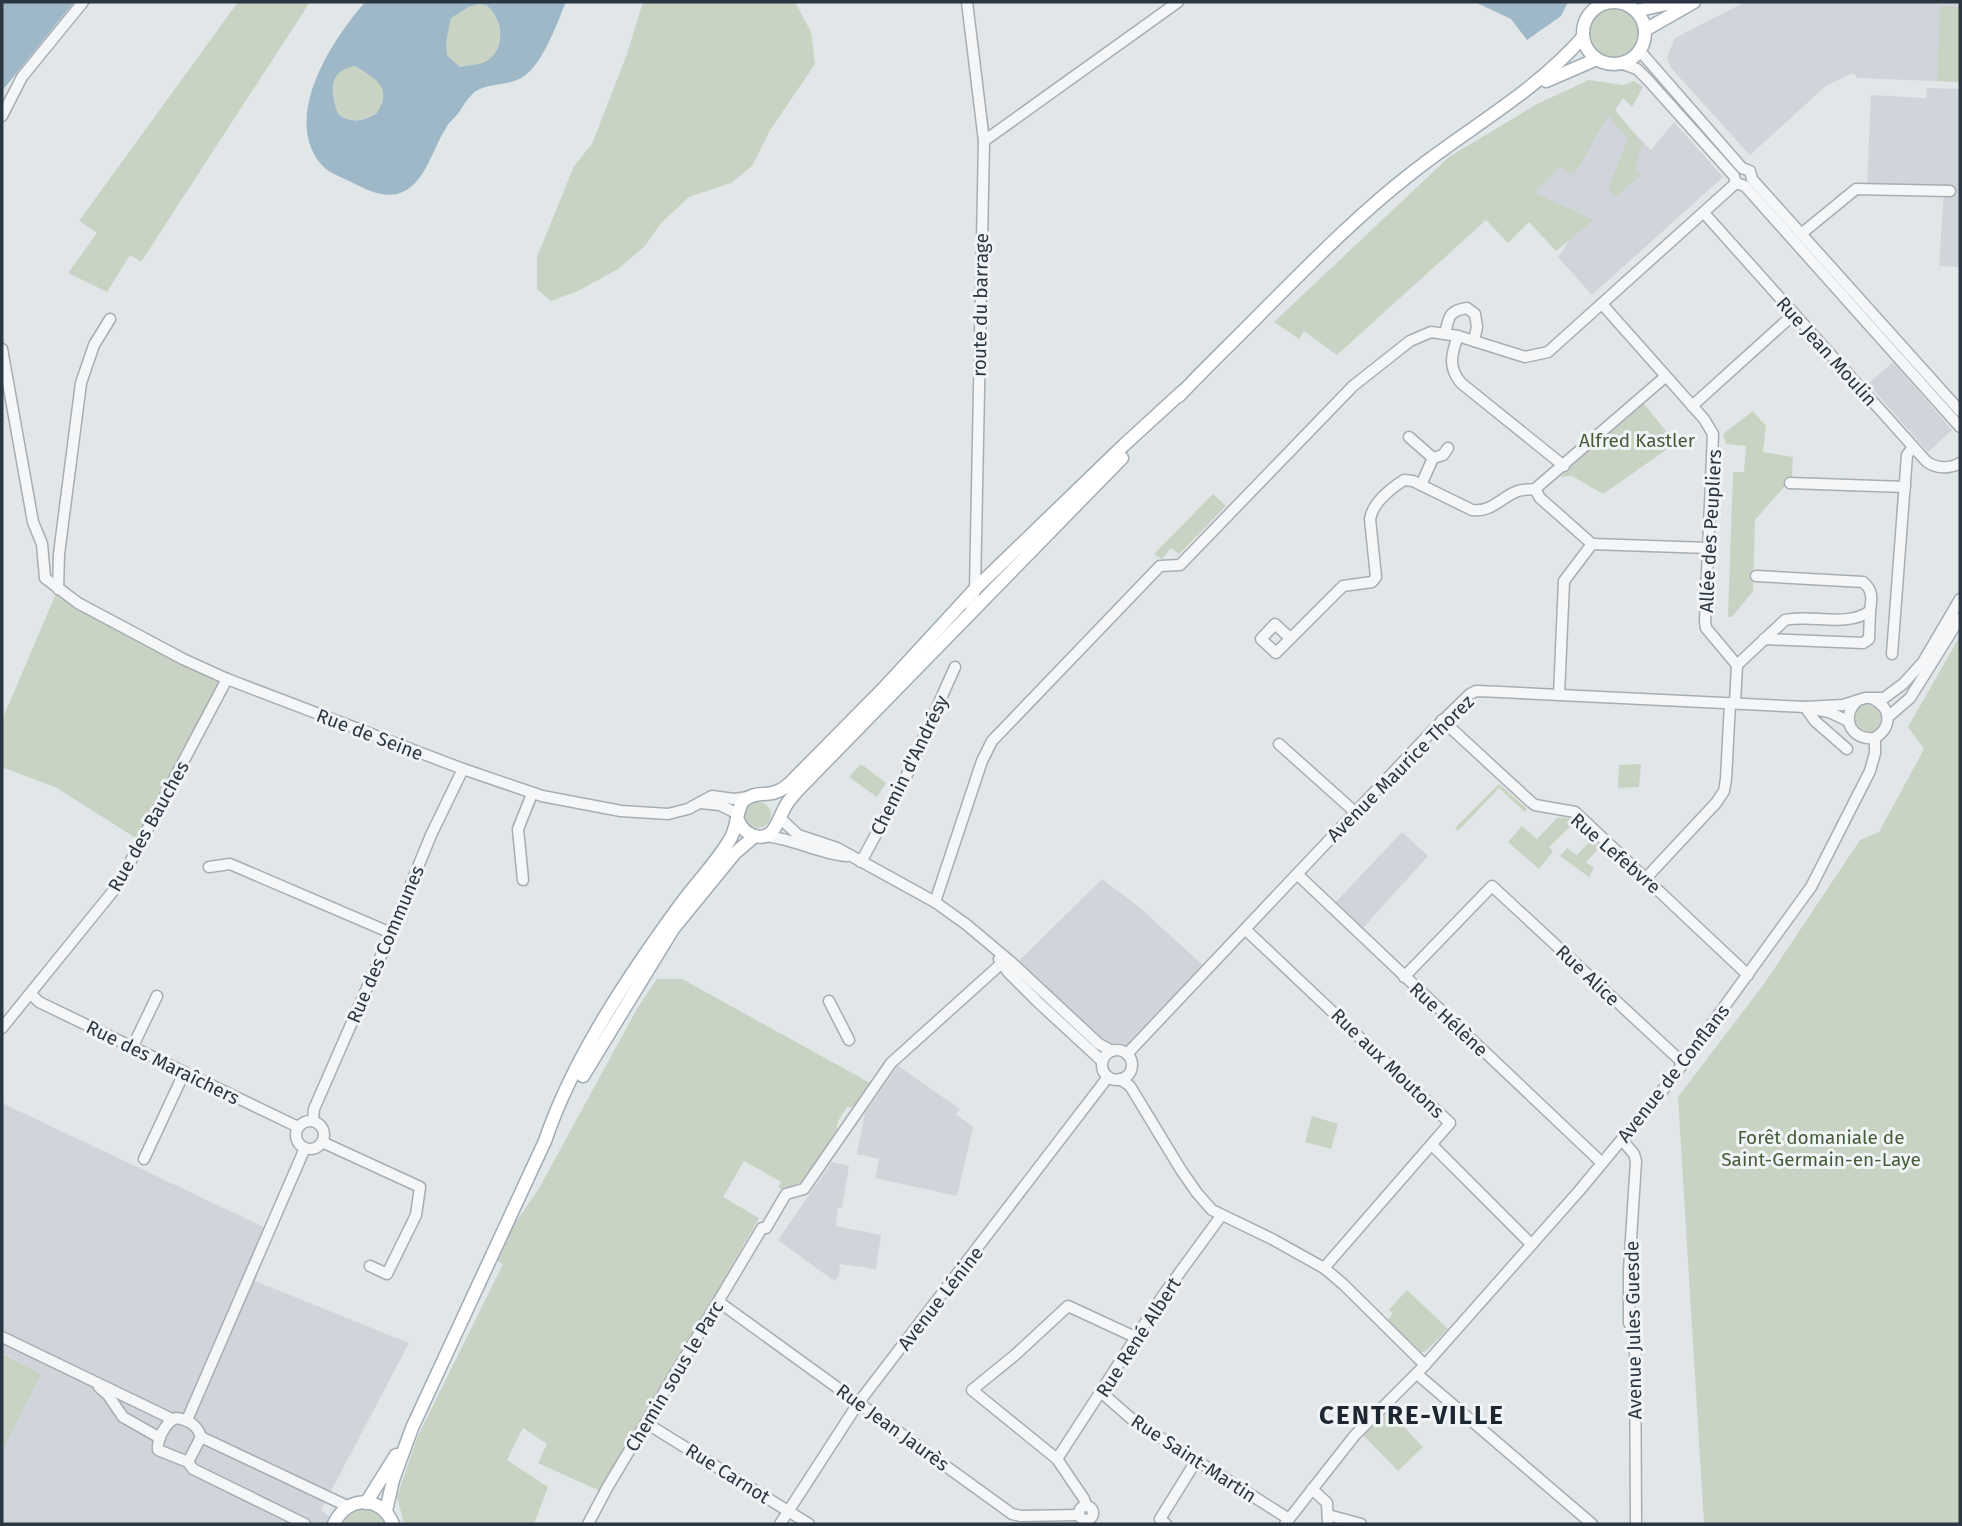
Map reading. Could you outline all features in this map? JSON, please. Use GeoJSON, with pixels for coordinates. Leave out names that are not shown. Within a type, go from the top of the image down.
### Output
{"type":"FeatureCollection","features":[{"type":"Feature","properties":{"kind":"main road"},"geometry":{"type":"LineString","coordinates":[[1618,2],[1636,11],[1645,30],[1644,41],[1639,50],[1631,59],[1620,63],[1597,59],[1588,51],[1583,37],[1585,21],[1598,6],[1618,2]]}},
{"type":"Feature","properties":{"kind":"main road"},"geometry":{"type":"LineString","coordinates":[[1636,11],[1675,2]]}},
{"type":"Feature","properties":{"kind":"main road"},"geometry":{"type":"LineString","coordinates":[[1645,30],[1694,2]]}},
{"type":"Feature","properties":{"kind":"main road"},"geometry":{"type":"LineString","coordinates":[[545,1141],[673,929],[735,853],[759,836],[773,831],[797,791],[1329,245],[1421,166],[1562,61],[1583,37]]}},
{"type":"Feature","properties":{"kind":"main road"},"geometry":{"type":"LineString","coordinates":[[1529,88],[1597,59]]}},
{"type":"Feature","properties":{"kind":"main road"},"geometry":{"type":"LineString","coordinates":[[386,1511],[393,1480],[412,1427],[554,1117],[602,1022],[655,940],[728,843],[743,801],[754,794],[767,795],[789,784],[882,690],[975,589],[1184,391]]}},
{"type":"Feature","properties":{"kind":"main road"},"geometry":{"type":"LineString","coordinates":[[767,795],[777,803],[780,817]]}},
{"type":"Feature","properties":{"kind":"main road"},"geometry":{"type":"LineString","coordinates":[[738,817],[745,831],[759,836]]}},
{"type":"Feature","properties":{"kind":"main road"},"geometry":{"type":"LineString","coordinates":[[366,1503],[412,1427]]}},
{"type":"Feature","properties":{"kind":"main road"},"geometry":{"type":"LineString","coordinates":[[334,1524],[340,1512],[347,1506],[366,1503],[377,1505],[386,1511],[393,1524]]}},
{"type":"Feature","properties":{"kind":"street"},"geometry":{"type":"LineString","coordinates":[[2,116],[22,77],[83,2]]}},
{"type":"Feature","properties":{"kind":"street","name":"route du barrage"},"geometry":{"type":"LineString","coordinates":[[967,2],[984,141],[975,589]]}},
{"type":"Feature","properties":{"kind":"street"},"geometry":{"type":"LineString","coordinates":[[984,141],[1178,2]]}},
{"type":"Feature","properties":{"kind":"street"},"geometry":{"type":"LineString","coordinates":[[1639,50],[1742,179],[1801,234],[1960,427]]}},
{"type":"Feature","properties":{"kind":"street"},"geometry":{"type":"LineString","coordinates":[[1620,63],[1637,69],[1960,411]]}},
{"type":"Feature","properties":{"kind":"street"},"geometry":{"type":"LineString","coordinates":[[935,902],[982,761],[992,741],[1160,566],[1180,565],[1363,377],[1420,336],[1431,332],[1474,341],[1525,357],[1548,352],[1742,179]]}},
{"type":"Feature","properties":{"kind":"street"},"geometry":{"type":"LineString","coordinates":[[1801,234],[1856,189],[1950,191]]}},
{"type":"Feature","properties":{"kind":"street","name":"Rue Jean Moulin"},"geometry":{"type":"LineString","coordinates":[[1704,213],[1931,465],[1952,467],[1960,463]]}},
{"type":"Feature","properties":{"kind":"street","name":"Allée des Peupliers"},"geometry":{"type":"LineString","coordinates":[[1602,304],[1704,419],[1713,434],[1706,628],[1737,665]]}},
{"type":"Feature","properties":{"kind":"street"},"geometry":{"type":"LineString","coordinates":[[1445,334],[1448,316],[1456,310],[1466,308],[1475,314],[1477,327],[1474,341]]}},
{"type":"Feature","properties":{"kind":"street"},"geometry":{"type":"LineString","coordinates":[[1692,406],[1794,314]]}},
{"type":"Feature","properties":{"kind":"street"},"geometry":{"type":"LineString","coordinates":[[58,589],[59,554],[81,383],[94,345],[110,319]]}},
{"type":"Feature","properties":{"kind":"street"},"geometry":{"type":"LineString","coordinates":[[1458,337],[1451,353],[1451,364],[1461,383],[1564,466]]}},
{"type":"Feature","properties":{"kind":"street"},"geometry":{"type":"LineString","coordinates":[[2,349],[33,522],[42,544],[45,578],[58,589]]}},
{"type":"Feature","properties":{"kind":"street"},"geometry":{"type":"LineString","coordinates":[[1290,638],[1343,586],[1371,582],[1376,577],[1371,511],[1391,489],[1404,480],[1421,485],[1472,510],[1486,510],[1519,490],[1535,489],[1665,377]]}},
{"type":"Feature","properties":{"kind":"street"},"geometry":{"type":"LineString","coordinates":[[1409,437],[1433,458]]}},
{"type":"Feature","properties":{"kind":"street"},"geometry":{"type":"LineString","coordinates":[[1421,485],[1433,458],[1443,455],[1448,447]]}},
{"type":"Feature","properties":{"kind":"street"},"geometry":{"type":"LineString","coordinates":[[1892,654],[1907,455],[1913,447]]}},
{"type":"Feature","properties":{"kind":"street"},"geometry":{"type":"LineString","coordinates":[[1790,483],[1905,487]]}},
{"type":"Feature","properties":{"kind":"street"},"geometry":{"type":"LineString","coordinates":[[1535,489],[1540,498],[1592,544],[1709,548]]}},
{"type":"Feature","properties":{"kind":"street"},"geometry":{"type":"LineString","coordinates":[[1559,695],[1564,581],[1592,544]]}},
{"type":"Feature","properties":{"kind":"street"},"geometry":{"type":"LineString","coordinates":[[1756,576],[1863,582],[1869,587],[1872,596],[1869,639],[1864,643],[1764,639]]}},
{"type":"Feature","properties":{"kind":"street","name":"Rue de Seine"},"geometry":{"type":"LineString","coordinates":[[58,589],[78,603],[183,659],[227,679],[532,793],[621,811],[668,814],[679,812],[712,796],[741,799],[748,797]]}},
{"type":"Feature","properties":{"kind":"street"},"geometry":{"type":"LineString","coordinates":[[970,614],[975,589]]}},
{"type":"Feature","properties":{"kind":"street"},"geometry":{"type":"LineString","coordinates":[[1960,599],[1923,662],[1903,684],[1884,698],[1858,701],[1850,709],[1848,721],[1857,736],[1875,738],[1886,726],[1888,717],[1910,698],[1960,618]]}},
{"type":"Feature","properties":{"kind":"street"},"geometry":{"type":"LineString","coordinates":[[1646,878],[1724,791],[1737,665],[1785,620],[1836,620],[1862,617],[1870,611]]}},
{"type":"Feature","properties":{"kind":"street","name":"Chemin d'Andrésy"},"geometry":{"type":"LineString","coordinates":[[862,862],[901,788],[956,667]]}},
{"type":"Feature","properties":{"kind":"street","name":"Rue des Bauches"},"geometry":{"type":"LineString","coordinates":[[2,1028],[118,886],[227,679]]}},
{"type":"Feature","properties":{"kind":"street","name":"Avenue Maurice Thorez"},"geometry":{"type":"LineString","coordinates":[[1127,1054],[1442,720],[1463,699],[1476,691],[1805,707],[1843,705],[1858,701]]}},
{"type":"Feature","properties":{"kind":"street"},"geometry":{"type":"LineString","coordinates":[[1873,699],[1880,702],[1888,717]]}},
{"type":"Feature","properties":{"kind":"street"},"geometry":{"type":"LineString","coordinates":[[1805,707],[1815,721],[1847,750]]}},
{"type":"Feature","properties":{"kind":"street","name":"Avenue Maurice Thorez"},"geometry":{"type":"LineString","coordinates":[[1805,707],[1829,712],[1848,721]]}},
{"type":"Feature","properties":{"kind":"street","name":"Rue Lefebvre"},"geometry":{"type":"LineString","coordinates":[[1442,720],[1531,802],[1575,812],[1748,975]]}},
{"type":"Feature","properties":{"kind":"street","name":"Avenue de Conflans"},"geometry":{"type":"LineString","coordinates":[[1287,1522],[1354,1435],[1421,1370],[1622,1140],[1683,1063],[1811,887],[1870,771],[1875,738]]}},
{"type":"Feature","properties":{"kind":"street"},"geometry":{"type":"LineString","coordinates":[[1279,744],[1355,812]]}},
{"type":"Feature","properties":{"kind":"street","name":"Rue des Communes"},"geometry":{"type":"LineString","coordinates":[[313,1121],[314,1109],[431,835],[463,769]]}},
{"type":"Feature","properties":{"kind":"street"},"geometry":{"type":"LineString","coordinates":[[523,880],[518,829],[532,793]]}},
{"type":"Feature","properties":{"kind":"street"},"geometry":{"type":"LineString","coordinates":[[701,803],[720,805],[738,817]]}},
{"type":"Feature","properties":{"kind":"street"},"geometry":{"type":"LineString","coordinates":[[780,817],[797,835],[827,844],[935,902],[967,925],[1100,1044],[1112,1051],[1120,1050],[1127,1054],[1132,1062],[1130,1072],[1151,1117]]}},
{"type":"Feature","properties":{"kind":"street"},"geometry":{"type":"LineString","coordinates":[[759,836],[773,836],[835,855],[850,856]]}},
{"type":"Feature","properties":{"kind":"street"},"geometry":{"type":"LineString","coordinates":[[209,867],[230,864],[391,933]]}},
{"type":"Feature","properties":{"kind":"street","name":"Rue Hélène"},"geometry":{"type":"LineString","coordinates":[[1297,874],[1602,1163]]}},
{"type":"Feature","properties":{"kind":"street","name":"Rue Alice"},"geometry":{"type":"LineString","coordinates":[[1404,977],[1492,886],[1683,1063]]}},
{"type":"Feature","properties":{"kind":"street","name":"Rue aux Moutons"},"geometry":{"type":"LineString","coordinates":[[1246,930],[1450,1123],[1324,1268]]}},
{"type":"Feature","properties":{"kind":"street"},"geometry":{"type":"LineString","coordinates":[[990,945],[1008,972],[1102,1061],[1103,1072],[1108,1077],[1120,1079],[1130,1086],[1197,1193],[1221,1216],[1272,1238],[1324,1268],[1343,1284],[1421,1370],[1592,1524]]}},
{"type":"Feature","properties":{"kind":"street","name":"Chemin sous le Parc"},"geometry":{"type":"LineString","coordinates":[[589,1524],[607,1488],[786,1194],[804,1189],[891,1063],[1002,963]]}},
{"type":"Feature","properties":{"kind":"street","name":"Rue des Maraîchers"},"geometry":{"type":"LineString","coordinates":[[31,994],[40,1002],[132,1048],[298,1127]]}},
{"type":"Feature","properties":{"kind":"street"},"geometry":{"type":"LineString","coordinates":[[132,1048],[157,996]]}},
{"type":"Feature","properties":{"kind":"street"},"geometry":{"type":"LineString","coordinates":[[829,1001],[849,1040]]}},
{"type":"Feature","properties":{"kind":"street"},"geometry":{"type":"LineString","coordinates":[[1102,1061],[1112,1051]]}},
{"type":"Feature","properties":{"kind":"street"},"geometry":{"type":"LineString","coordinates":[[1120,1079],[1130,1072]]}},
{"type":"Feature","properties":{"kind":"street"},"geometry":{"type":"LineString","coordinates":[[144,1159],[184,1073]]}},
{"type":"Feature","properties":{"kind":"street","name":"Avenue Lénine"},"geometry":{"type":"LineString","coordinates":[[780,1524],[859,1402],[1108,1077]]}},
{"type":"Feature","properties":{"kind":"street"},"geometry":{"type":"LineString","coordinates":[[304,1121],[313,1121],[320,1124],[324,1131],[322,1142],[315,1148],[306,1148],[296,1140],[298,1127],[304,1121]]}},
{"type":"Feature","properties":{"kind":"street","name":"Avenue Jules Guesde"},"geometry":{"type":"LineString","coordinates":[[1622,1140],[1634,1154],[1636,1161],[1635,1207],[1631,1221],[1629,1323],[1635,1332],[1636,1524]]}},
{"type":"Feature","properties":{"kind":"street"},"geometry":{"type":"LineString","coordinates":[[322,1142],[420,1188],[416,1215],[387,1274],[370,1266]]}},
{"type":"Feature","properties":{"kind":"street"},"geometry":{"type":"LineString","coordinates":[[1432,1146],[1531,1244]]}},
{"type":"Feature","properties":{"kind":"street"},"geometry":{"type":"LineString","coordinates":[[187,1420],[306,1148]]}},
{"type":"Feature","properties":{"kind":"street","name":"Rue René Albert"},"geometry":{"type":"LineString","coordinates":[[1057,1459],[1102,1393],[1135,1337],[1221,1216]]}},
{"type":"Feature","properties":{"kind":"street","name":"Rue Jean Jaurès"},"geometry":{"type":"LineString","coordinates":[[719,1302],[1012,1514],[1085,1515]]}},
{"type":"Feature","properties":{"kind":"street"},"geometry":{"type":"LineString","coordinates":[[1101,1524],[1085,1515],[1084,1499],[1057,1459],[972,1390],[1068,1306],[1135,1337]]}},
{"type":"Feature","properties":{"kind":"street"},"geometry":{"type":"LineString","coordinates":[[2,1337],[172,1419],[187,1420],[193,1423],[201,1437],[347,1506]]}},
{"type":"Feature","properties":{"kind":"street"},"geometry":{"type":"LineString","coordinates":[[94,1383],[108,1395],[123,1417],[160,1438]]}},
{"type":"Feature","properties":{"kind":"street","name":"Rue Saint-Martin"},"geometry":{"type":"LineString","coordinates":[[1102,1393],[1134,1421],[1287,1522]]}},
{"type":"Feature","properties":{"kind":"street"},"geometry":{"type":"LineString","coordinates":[[172,1419],[160,1438],[157,1446],[159,1453],[188,1462],[193,1469],[305,1524]]}},
{"type":"Feature","properties":{"kind":"street","name":"Rue Carnot"},"geometry":{"type":"LineString","coordinates":[[646,1423],[808,1524]]}},
{"type":"Feature","properties":{"kind":"street"},"geometry":{"type":"LineString","coordinates":[[188,1462],[201,1437]]}},
{"type":"Feature","properties":{"kind":"street"},"geometry":{"type":"LineString","coordinates":[[1166,1524],[1160,1519],[1196,1461]]}},
{"type":"Feature","properties":{"kind":"street"},"geometry":{"type":"LineString","coordinates":[[1312,1489],[1328,1503],[1328,1519],[1361,1524]]}},
{"type":"Feature","properties":{"kind":"shaded area"},"geometry":{"type":"Polygon","coordinates":[[[1745,2],[1960,2],[1960,82],[1857,78],[1854,73],[1827,85],[1750,155],[1671,68],[1667,57],[1675,38],[1745,2]]]}},
{"type":"Feature","properties":{"kind":"shaded area"},"geometry":{"type":"Polygon","coordinates":[[[1927,88],[1960,89],[1960,267],[1939,266],[1944,189],[1867,184],[1871,95],[1926,98],[1927,88]]]}},
{"type":"Feature","properties":{"kind":"shaded area"},"geometry":{"type":"Polygon","coordinates":[[[1612,110],[1651,150],[1674,122],[1723,177],[1592,295],[1558,257],[1571,238],[1471,151],[1612,110]]]}},
{"type":"Feature","properties":{"kind":"shaded area"},"geometry":{"type":"Polygon","coordinates":[[[1893,362],[1952,430],[1928,452],[1868,384],[1893,362]]]}},
{"type":"Feature","properties":{"kind":"shaded area"},"geometry":{"type":"Polygon","coordinates":[[[1402,832],[1428,856],[1361,930],[1335,903],[1402,832]]]}},
{"type":"Feature","properties":{"kind":"shaded area"},"geometry":{"type":"Polygon","coordinates":[[[1102,879],[1139,907],[1207,969],[1127,1054],[1097,1054],[1008,972],[1102,879]]]}},
{"type":"Feature","properties":{"kind":"shaded area"},"geometry":{"type":"Polygon","coordinates":[[[898,1066],[960,1109],[956,1114],[973,1127],[957,1196],[875,1178],[879,1159],[857,1154],[865,1113],[898,1066]]]}},
{"type":"Feature","properties":{"kind":"shaded area"},"geometry":{"type":"Polygon","coordinates":[[[2,1103],[270,1230],[255,1281],[409,1343],[321,1510],[335,1521],[334,1524],[2,1524],[2,1446],[38,1373],[2,1352],[2,1103]]]}},
{"type":"Feature","properties":{"kind":"shaded area"},"geometry":{"type":"Polygon","coordinates":[[[832,1162],[849,1166],[836,1226],[881,1235],[876,1269],[840,1264],[839,1276],[834,1281],[778,1240],[832,1162]]]}},
{"type":"Feature","properties":{"kind":"green space"},"geometry":{"type":"Polygon","coordinates":[[[238,2],[310,2],[141,262],[130,255],[107,292],[68,273],[97,233],[79,221],[238,2]]]}},
{"type":"Feature","properties":{"kind":"green space"},"geometry":{"type":"Polygon","coordinates":[[[643,2],[795,2],[811,32],[815,64],[769,132],[752,166],[731,183],[689,197],[661,223],[645,246],[618,269],[578,291],[551,301],[537,289],[537,257],[574,166],[592,144],[627,54],[643,2]]]}},
{"type":"Feature","properties":{"kind":"green space"},"geometry":{"type":"Polygon","coordinates":[[[478,4],[486,5],[495,17],[500,32],[498,48],[485,62],[460,67],[447,55],[446,43],[451,18],[478,4]]]}},
{"type":"Feature","properties":{"kind":"green space"},"geometry":{"type":"Polygon","coordinates":[[[1940,6],[1960,7],[1960,82],[1937,81],[1940,6]]]}},
{"type":"Feature","properties":{"kind":"green space"},"geometry":{"type":"Polygon","coordinates":[[[1613,7],[1631,14],[1638,32],[1631,50],[1613,57],[1595,50],[1588,32],[1595,14],[1613,7]]]}},
{"type":"Feature","properties":{"kind":"green space"},"geometry":{"type":"Polygon","coordinates":[[[355,66],[376,80],[384,97],[376,114],[352,120],[338,114],[333,98],[333,83],[340,72],[355,66]]]}},
{"type":"Feature","properties":{"kind":"green space"},"geometry":{"type":"Polygon","coordinates":[[[1589,80],[1623,85],[1634,81],[1643,87],[1632,107],[1623,98],[1615,110],[1643,144],[1635,167],[1641,175],[1615,197],[1608,188],[1628,139],[1608,116],[1574,175],[1560,167],[1535,193],[1594,220],[1556,251],[1529,222],[1508,243],[1486,220],[1337,355],[1304,331],[1299,339],[1274,322],[1449,157],[1537,104],[1589,80]]]}},
{"type":"Feature","properties":{"kind":"green space","name":"Alfred Kastler"},"geometry":{"type":"Polygon","coordinates":[[[1642,402],[1676,443],[1603,494],[1572,476],[1560,477],[1642,402]]]}},
{"type":"Feature","properties":{"kind":"green space"},"geometry":{"type":"Polygon","coordinates":[[[1753,411],[1766,426],[1763,452],[1793,457],[1792,478],[1755,520],[1753,591],[1732,617],[1728,617],[1733,472],[1744,472],[1746,446],[1726,444],[1723,434],[1753,411]]]}},
{"type":"Feature","properties":{"kind":"green space"},"geometry":{"type":"Polygon","coordinates":[[[1213,494],[1226,506],[1179,554],[1171,548],[1162,559],[1154,554],[1213,494]]]}},
{"type":"Feature","properties":{"kind":"green space"},"geometry":{"type":"Polygon","coordinates":[[[58,589],[227,679],[142,842],[57,788],[2,767],[2,720],[58,589]]]}},
{"type":"Feature","properties":{"kind":"green space","name":"Forêt domaniale de Saint-Germain-en-Laye"},"geometry":{"type":"Polygon","coordinates":[[[1960,636],[1960,1524],[1704,1524],[1678,1097],[1764,984],[1860,840],[1879,832],[1924,749],[1908,727],[1960,636]]]}},
{"type":"Feature","properties":{"kind":"green space"},"geometry":{"type":"Polygon","coordinates":[[[1867,705],[1877,709],[1881,719],[1877,729],[1867,733],[1857,729],[1853,719],[1857,709],[1867,705]]]}},
{"type":"Feature","properties":{"kind":"green space"},"geometry":{"type":"Polygon","coordinates":[[[861,764],[886,783],[877,797],[849,777],[861,764]]]}},
{"type":"Feature","properties":{"kind":"green space"},"geometry":{"type":"Polygon","coordinates":[[[1641,764],[1639,787],[1618,788],[1619,765],[1641,764]]]}},
{"type":"Feature","properties":{"kind":"green space"},"geometry":{"type":"Polygon","coordinates":[[[1499,784],[1527,809],[1525,812],[1499,788],[1458,831],[1455,828],[1499,784]]]}},
{"type":"Feature","properties":{"kind":"green space"},"geometry":{"type":"Polygon","coordinates":[[[758,802],[767,806],[771,815],[767,824],[758,828],[749,824],[745,815],[749,806],[758,802]]]}},
{"type":"Feature","properties":{"kind":"green space"},"geometry":{"type":"Polygon","coordinates":[[[1558,817],[1574,819],[1620,861],[1618,863],[1600,847],[1586,862],[1594,868],[1589,877],[1560,856],[1567,848],[1577,855],[1592,839],[1574,823],[1549,847],[1553,851],[1539,869],[1508,842],[1522,826],[1537,839],[1558,817]]]}},
{"type":"Feature","properties":{"kind":"green space"},"geometry":{"type":"Polygon","coordinates":[[[657,979],[682,979],[874,1085],[858,1108],[847,1107],[838,1121],[834,1143],[803,1187],[786,1192],[778,1187],[781,1182],[744,1161],[723,1197],[759,1218],[602,1492],[538,1463],[547,1444],[523,1428],[507,1460],[548,1487],[534,1524],[404,1524],[397,1497],[417,1438],[503,1264],[491,1258],[538,1190],[638,1007],[657,979]]]}},
{"type":"Feature","properties":{"kind":"green space"},"geometry":{"type":"Polygon","coordinates":[[[1312,1116],[1338,1124],[1331,1149],[1305,1142],[1312,1116]]]}},
{"type":"Feature","properties":{"kind":"green space"},"geometry":{"type":"Polygon","coordinates":[[[1407,1290],[1448,1329],[1425,1352],[1421,1352],[1388,1320],[1393,1313],[1389,1310],[1407,1290]]]}},
{"type":"Feature","properties":{"kind":"green space"},"geometry":{"type":"Polygon","coordinates":[[[2,1353],[41,1374],[2,1451],[2,1353]]]}},
{"type":"Feature","properties":{"kind":"green space"},"geometry":{"type":"Polygon","coordinates":[[[1389,1411],[1423,1447],[1398,1471],[1363,1435],[1389,1411]]]}},
{"type":"Feature","properties":{"kind":"green space"},"geometry":{"type":"Polygon","coordinates":[[[365,1509],[378,1513],[387,1524],[340,1524],[352,1511],[365,1509]]]}},
{"type":"Feature","properties":{"kind":"water"},"geometry":{"type":"Polygon","coordinates":[[[2,2],[74,2],[2,91],[2,2]]]}},
{"type":"Feature","properties":{"kind":"water"},"geometry":{"type":"Polygon","coordinates":[[[365,2],[566,2],[547,46],[526,75],[473,93],[447,126],[421,176],[407,190],[390,195],[371,191],[329,171],[320,163],[310,144],[306,123],[316,78],[352,18],[365,2]],[[478,4],[451,18],[446,43],[447,55],[460,67],[485,62],[498,48],[500,32],[496,17],[486,5],[478,4]],[[355,66],[346,69],[336,78],[333,98],[338,114],[357,120],[376,114],[381,105],[383,91],[376,80],[355,66]]]}},
{"type":"Feature","properties":{"kind":"water"},"geometry":{"type":"Polygon","coordinates":[[[1475,2],[1568,2],[1561,16],[1527,40],[1511,19],[1475,2]]]}},
{"type":"Feature","properties":{"kind":"district","name":"CENTRE-VILLE"},"geometry":{"type":"Point","coordinates":[1412,1415]}}]}
